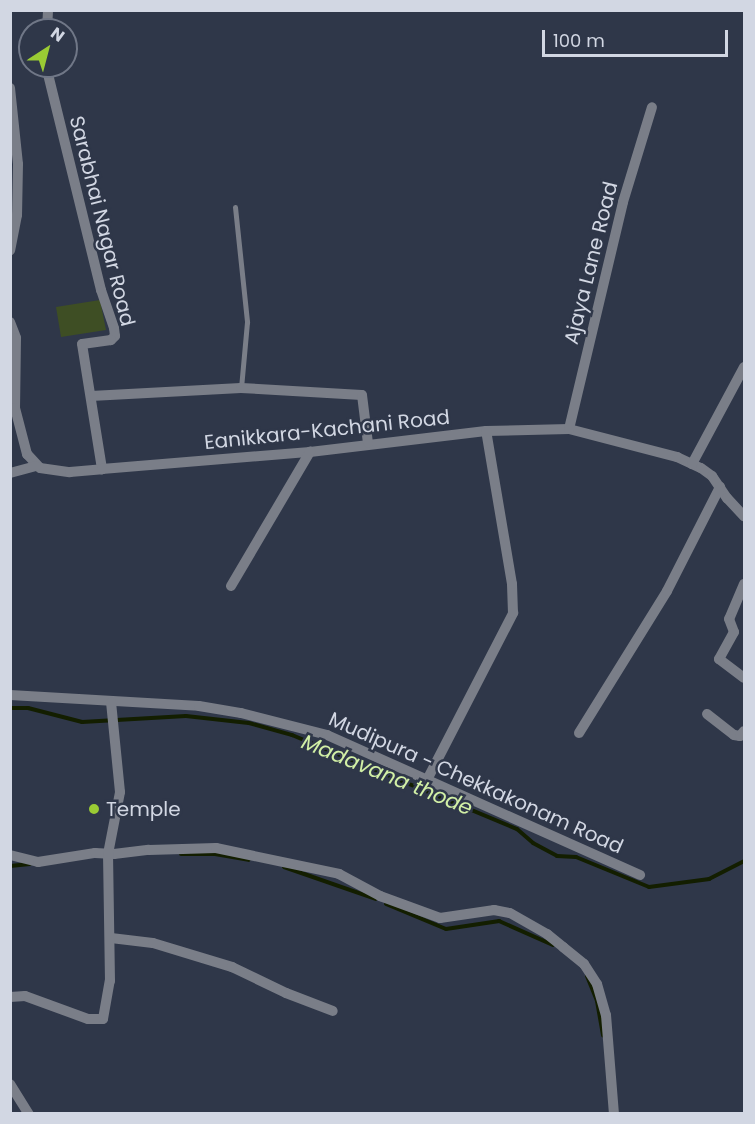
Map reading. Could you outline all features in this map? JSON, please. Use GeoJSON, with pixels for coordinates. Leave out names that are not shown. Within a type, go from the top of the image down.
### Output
{"type":"FeatureCollection","features":[{"type":"Feature","properties":{"kind":"street","name":"Sarabhai Nagar Road"},"geometry":{"type":"LineString","coordinates":[[49,78],[101,290],[114,327],[115,336],[111,340],[82,344],[102,470]]}},
{"type":"Feature","properties":{"kind":"street"},"geometry":{"type":"LineString","coordinates":[[10,88],[17,215],[10,250]]}},
{"type":"Feature","properties":{"kind":"street","name":"Ajaya Lane Road"},"geometry":{"type":"LineString","coordinates":[[569,429],[623,202],[652,107]]}},
{"type":"Feature","properties":{"kind":"street"},"geometry":{"type":"LineString","coordinates":[[10,322],[16,338],[13,407],[27,454],[36,466],[10,473]]}},
{"type":"Feature","properties":{"kind":"street"},"geometry":{"type":"LineString","coordinates":[[693,464],[744,367]]}},
{"type":"Feature","properties":{"kind":"street"},"geometry":{"type":"LineString","coordinates":[[91,396],[242,388],[362,395],[368,443]]}},
{"type":"Feature","properties":{"kind":"street","name":"Eanikkara-Kachani Road"},"geometry":{"type":"LineString","coordinates":[[36,466],[70,471],[102,470],[310,452],[368,443],[486,431],[569,429],[676,457],[693,464],[712,476],[744,516]]}},
{"type":"Feature","properties":{"kind":"street"},"geometry":{"type":"LineString","coordinates":[[428,778],[513,613],[512,584],[486,431]]}},
{"type":"Feature","properties":{"kind":"street"},"geometry":{"type":"LineString","coordinates":[[231,586],[310,452]]}},
{"type":"Feature","properties":{"kind":"street"},"geometry":{"type":"LineString","coordinates":[[579,733],[667,591],[720,487]]}},
{"type":"Feature","properties":{"kind":"street"},"geometry":{"type":"LineString","coordinates":[[744,584],[729,619],[734,632],[718,659],[744,678]]}},
{"type":"Feature","properties":{"kind":"street","name":"Mudipura - Chekkakonam Road"},"geometry":{"type":"LineString","coordinates":[[10,695],[200,706],[241,713],[327,735],[428,778],[640,875]]}},
{"type":"Feature","properties":{"kind":"street"},"geometry":{"type":"LineString","coordinates":[[10,997],[25,996],[88,1019],[103,1018],[109,993],[111,938],[108,854],[120,792],[111,702]]}},
{"type":"Feature","properties":{"kind":"street"},"geometry":{"type":"LineString","coordinates":[[707,714],[734,735],[740,736],[744,731]]}},
{"type":"Feature","properties":{"kind":"street"},"geometry":{"type":"LineString","coordinates":[[10,855],[38,862],[91,853],[216,848],[339,874],[380,896],[440,918],[494,910],[510,913],[555,940],[584,964],[597,984],[606,1015],[614,1113]]}},
{"type":"Feature","properties":{"kind":"street"},"geometry":{"type":"LineString","coordinates":[[111,938],[153,943],[232,967],[286,993],[333,1011]]}},
{"type":"Feature","properties":{"kind":"street"},"geometry":{"type":"LineString","coordinates":[[10,1084],[29,1113]]}},
{"type":"Feature","properties":{"kind":"lane"},"geometry":{"type":"LineString","coordinates":[[235,207],[247,322],[242,388]]}},
{"type":"Feature","properties":{"kind":"green space"},"geometry":{"type":"Polygon","coordinates":[[[100,300],[106,330],[61,337],[56,307],[100,300]]]}},
{"type":"Feature","properties":{"kind":"waterway","name":"Madavana thode"},"geometry":{"type":"LineString","coordinates":[[10,708],[28,708],[82,722],[186,716],[249,723],[292,735],[517,829],[533,843],[557,856],[576,857],[649,887],[709,879],[744,861]]}},
{"type":"Feature","properties":{"kind":"waterway"},"geometry":{"type":"LineString","coordinates":[[181,854],[215,854],[248,860]]}},
{"type":"Feature","properties":{"kind":"waterway"},"geometry":{"type":"LineString","coordinates":[[10,866],[30,864]]}},
{"type":"Feature","properties":{"kind":"waterway"},"geometry":{"type":"LineString","coordinates":[[284,867],[376,899]]}},
{"type":"Feature","properties":{"kind":"waterway"},"geometry":{"type":"LineString","coordinates":[[386,904],[446,929],[499,921],[553,945]]}},
{"type":"Feature","properties":{"kind":"waterway"},"geometry":{"type":"LineString","coordinates":[[587,976],[597,1001],[603,1035]]}},
{"type":"Feature","properties":{"kind":"place","name":"Temple"},"geometry":{"type":"Point","coordinates":[94,809]}}]}
